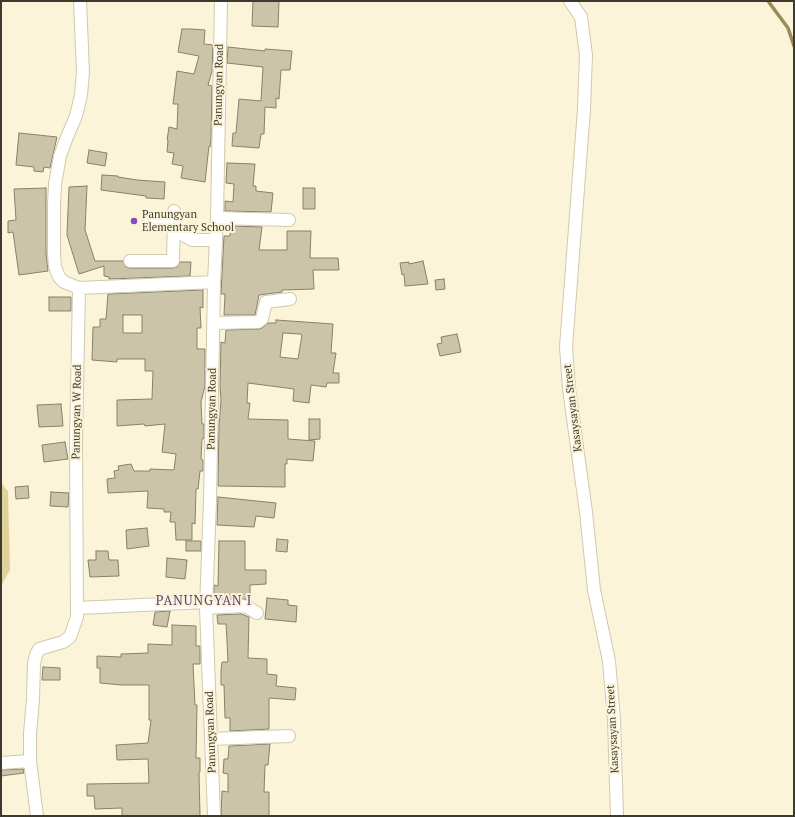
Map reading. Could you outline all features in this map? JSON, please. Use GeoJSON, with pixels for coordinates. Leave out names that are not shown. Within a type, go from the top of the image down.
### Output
{"type":"FeatureCollection","features":[{"type":"Feature","properties":{"kind":"street"},"geometry":{"type":"LineString","coordinates":[[80,1],[84,72],[81,95],[76,116],[66,137],[60,156],[55,184],[55,267],[59,278],[64,282],[80,288],[214,282]]}},
{"type":"Feature","properties":{"kind":"street","name":"Panungyan Road"},"geometry":{"type":"LineString","coordinates":[[214,816],[207,605],[221,1]]}},
{"type":"Feature","properties":{"kind":"street","name":"Kasaysayan Street"},"geometry":{"type":"LineString","coordinates":[[570,1],[581,17],[586,55],[583,117],[566,347],[569,389],[586,512],[594,590],[609,661],[614,720],[617,816]]}},
{"type":"Feature","properties":{"kind":"street"},"geometry":{"type":"LineString","coordinates":[[217,218],[288,220]]}},
{"type":"Feature","properties":{"kind":"street"},"geometry":{"type":"LineString","coordinates":[[149,219],[174,221],[192,240]]}},
{"type":"Feature","properties":{"kind":"street"},"geometry":{"type":"LineString","coordinates":[[130,261],[173,261],[174,221]]}},
{"type":"Feature","properties":{"kind":"street"},"geometry":{"type":"LineString","coordinates":[[173,249],[192,240],[216,240]]}},
{"type":"Feature","properties":{"kind":"street","name":"Panungyan W Road"},"geometry":{"type":"LineString","coordinates":[[37,816],[30,761],[34,664],[39,649],[63,642],[70,637],[77,617],[76,444],[80,288]]}},
{"type":"Feature","properties":{"kind":"street"},"geometry":{"type":"LineString","coordinates":[[213,323],[258,322],[262,319],[266,302],[290,298]]}},
{"type":"Feature","properties":{"kind":"street"},"geometry":{"type":"LineString","coordinates":[[77,608],[207,605],[242,606],[257,613]]}},
{"type":"Feature","properties":{"kind":"street"},"geometry":{"type":"LineString","coordinates":[[211,739],[289,736]]}},
{"type":"Feature","properties":{"kind":"street"},"geometry":{"type":"LineString","coordinates":[[1,764],[30,761]]}},
{"type":"Feature","properties":{"kind":"shaded area"},"geometry":{"type":"Polygon","coordinates":[[[1,483],[8,491],[10,570],[1,586],[1,483]]]}},
{"type":"Feature","properties":{"kind":"building"},"geometry":{"type":"Polygon","coordinates":[[[253,1],[279,1],[278,27],[252,26],[253,1]]]}},
{"type":"Feature","properties":{"kind":"building"},"geometry":{"type":"Polygon","coordinates":[[[182,29],[205,30],[204,44],[213,45],[212,71],[208,85],[212,86],[211,140],[205,182],[181,178],[183,166],[172,164],[174,153],[167,152],[169,127],[177,129],[178,104],[173,104],[177,71],[194,74],[199,56],[178,52],[182,29]]]}},
{"type":"Feature","properties":{"kind":"building"},"geometry":{"type":"Polygon","coordinates":[[[228,47],[265,51],[265,49],[292,51],[290,70],[281,70],[279,99],[276,98],[276,108],[265,107],[264,134],[261,134],[259,148],[232,146],[233,133],[236,133],[239,99],[261,101],[263,67],[227,63],[228,47]]]}},
{"type":"Feature","properties":{"kind":"building"},"geometry":{"type":"Polygon","coordinates":[[[19,133],[57,137],[50,168],[44,167],[43,172],[34,171],[34,167],[16,165],[19,133]]]}},
{"type":"Feature","properties":{"kind":"building"},"geometry":{"type":"Polygon","coordinates":[[[89,150],[107,153],[105,166],[87,163],[89,150]]]}},
{"type":"Feature","properties":{"kind":"building"},"geometry":{"type":"Polygon","coordinates":[[[227,163],[255,164],[253,186],[256,186],[256,191],[273,193],[271,212],[225,211],[225,201],[233,202],[234,184],[226,183],[227,163]]]}},
{"type":"Feature","properties":{"kind":"building"},"geometry":{"type":"Polygon","coordinates":[[[102,175],[165,182],[164,199],[146,198],[146,196],[101,190],[102,175]]]}},
{"type":"Feature","properties":{"kind":"building"},"geometry":{"type":"Polygon","coordinates":[[[87,186],[85,230],[95,261],[123,261],[126,267],[130,268],[173,268],[177,267],[180,262],[191,262],[190,276],[109,279],[109,277],[104,276],[104,266],[79,274],[67,235],[69,187],[87,186]]]}},
{"type":"Feature","properties":{"kind":"building"},"geometry":{"type":"Polygon","coordinates":[[[46,188],[46,253],[48,271],[19,275],[13,232],[8,233],[8,221],[16,220],[14,189],[46,188]]]}},
{"type":"Feature","properties":{"kind":"building"},"geometry":{"type":"Polygon","coordinates":[[[303,188],[315,188],[315,209],[303,209],[303,188]]]}},
{"type":"Feature","properties":{"kind":"building"},"geometry":{"type":"Polygon","coordinates":[[[231,226],[262,227],[259,250],[287,250],[287,231],[311,231],[310,258],[338,258],[339,270],[313,270],[314,289],[282,290],[282,292],[259,295],[255,315],[224,315],[225,294],[221,294],[224,236],[230,236],[231,226]]]}},
{"type":"Feature","properties":{"kind":"building"},"geometry":{"type":"Polygon","coordinates":[[[423,261],[428,284],[405,286],[404,274],[402,275],[400,263],[409,262],[409,264],[423,261]]]}},
{"type":"Feature","properties":{"kind":"building"},"geometry":{"type":"Polygon","coordinates":[[[444,279],[445,289],[436,290],[435,280],[444,279]]]}},
{"type":"Feature","properties":{"kind":"building"},"geometry":{"type":"Polygon","coordinates":[[[203,290],[203,308],[200,307],[201,328],[197,328],[197,349],[205,349],[205,386],[201,402],[202,424],[204,424],[201,459],[203,460],[203,471],[200,471],[198,489],[196,489],[195,524],[192,523],[192,540],[176,540],[175,522],[170,522],[171,512],[164,512],[164,509],[147,508],[148,491],[108,493],[107,479],[115,478],[114,471],[119,470],[118,466],[131,464],[134,471],[150,471],[150,469],[174,470],[176,454],[162,452],[165,424],[117,426],[117,400],[152,399],[153,371],[145,371],[145,359],[117,359],[117,362],[92,360],[93,327],[100,327],[100,319],[106,319],[108,294],[203,290]],[[123,315],[123,333],[142,333],[142,315],[123,315]]]}},
{"type":"Feature","properties":{"kind":"building"},"geometry":{"type":"Polygon","coordinates":[[[49,297],[71,297],[71,311],[49,311],[49,297]]]}},
{"type":"Feature","properties":{"kind":"building"},"geometry":{"type":"Polygon","coordinates":[[[276,320],[333,324],[331,353],[336,353],[333,373],[339,373],[339,383],[327,383],[326,387],[311,385],[309,403],[293,401],[294,389],[248,383],[247,403],[250,403],[248,419],[288,420],[288,439],[315,441],[313,461],[287,459],[287,464],[285,464],[285,487],[218,486],[221,400],[221,342],[225,343],[226,330],[259,329],[268,323],[276,323],[276,320]],[[283,333],[280,357],[298,359],[302,335],[283,333]]]}},
{"type":"Feature","properties":{"kind":"building"},"geometry":{"type":"Polygon","coordinates":[[[457,334],[461,352],[440,356],[437,344],[442,343],[441,337],[457,334]]]}},
{"type":"Feature","properties":{"kind":"building"},"geometry":{"type":"Polygon","coordinates":[[[61,404],[63,426],[39,427],[37,405],[61,404]]]}},
{"type":"Feature","properties":{"kind":"building"},"geometry":{"type":"Polygon","coordinates":[[[309,419],[320,419],[320,439],[309,440],[309,419]]]}},
{"type":"Feature","properties":{"kind":"building"},"geometry":{"type":"Polygon","coordinates":[[[65,442],[68,459],[44,462],[42,445],[65,442]]]}},
{"type":"Feature","properties":{"kind":"building"},"geometry":{"type":"Polygon","coordinates":[[[28,486],[29,498],[16,499],[15,487],[28,486]]]}},
{"type":"Feature","properties":{"kind":"building"},"geometry":{"type":"Polygon","coordinates":[[[51,492],[69,493],[68,507],[50,506],[51,492]]]}},
{"type":"Feature","properties":{"kind":"building"},"geometry":{"type":"Polygon","coordinates":[[[218,497],[276,503],[274,518],[256,516],[254,527],[217,525],[218,497]]]}},
{"type":"Feature","properties":{"kind":"building"},"geometry":{"type":"Polygon","coordinates":[[[147,528],[149,546],[127,549],[126,530],[147,528]]]}},
{"type":"Feature","properties":{"kind":"building"},"geometry":{"type":"Polygon","coordinates":[[[277,539],[288,540],[287,552],[276,551],[277,539]]]}},
{"type":"Feature","properties":{"kind":"building"},"geometry":{"type":"Polygon","coordinates":[[[186,541],[201,541],[201,551],[186,551],[186,541]]]}},
{"type":"Feature","properties":{"kind":"building"},"geometry":{"type":"Polygon","coordinates":[[[219,541],[245,541],[245,570],[266,570],[266,584],[250,585],[250,600],[214,600],[214,585],[218,586],[219,541]]]}},
{"type":"Feature","properties":{"kind":"building"},"geometry":{"type":"Polygon","coordinates":[[[96,551],[108,551],[109,560],[118,560],[119,576],[90,577],[88,560],[96,560],[96,551]]]}},
{"type":"Feature","properties":{"kind":"building"},"geometry":{"type":"Polygon","coordinates":[[[167,558],[187,560],[185,579],[166,577],[167,558]]]}},
{"type":"Feature","properties":{"kind":"building"},"geometry":{"type":"Polygon","coordinates":[[[267,598],[288,600],[288,605],[297,606],[296,622],[265,619],[267,598]]]}},
{"type":"Feature","properties":{"kind":"building"},"geometry":{"type":"Polygon","coordinates":[[[170,611],[167,627],[153,625],[155,612],[170,611]]]}},
{"type":"Feature","properties":{"kind":"building"},"geometry":{"type":"Polygon","coordinates":[[[241,614],[249,617],[248,658],[267,659],[267,674],[277,675],[276,686],[296,688],[295,700],[269,698],[269,729],[230,731],[230,718],[225,718],[224,685],[221,685],[221,671],[222,662],[228,662],[226,624],[218,624],[217,615],[241,614]]]}},
{"type":"Feature","properties":{"kind":"building"},"geometry":{"type":"Polygon","coordinates":[[[172,625],[196,626],[196,646],[200,646],[200,664],[193,664],[195,705],[197,705],[196,758],[200,758],[200,816],[122,816],[122,808],[95,809],[94,796],[87,796],[87,784],[149,783],[148,759],[117,760],[116,745],[148,743],[151,720],[149,720],[149,685],[100,683],[100,668],[97,668],[97,656],[121,657],[121,654],[148,653],[148,644],[172,645],[172,625]]]}},
{"type":"Feature","properties":{"kind":"building"},"geometry":{"type":"Polygon","coordinates":[[[43,667],[60,668],[60,680],[42,680],[43,667]]]}},
{"type":"Feature","properties":{"kind":"building"},"geometry":{"type":"Polygon","coordinates":[[[270,744],[268,765],[265,765],[264,792],[269,792],[269,816],[221,816],[222,791],[228,792],[228,774],[223,773],[224,759],[228,759],[229,746],[270,744]]]}},
{"type":"Feature","properties":{"kind":"building"},"geometry":{"type":"Polygon","coordinates":[[[23,769],[24,773],[1,776],[1,770],[23,769]]]}},
{"type":"Feature","properties":{"kind":"waterway"},"geometry":{"type":"LineString","coordinates":[[768,1],[788,28],[794,46]]}},
{"type":"Feature","properties":{"kind":"place","name":"Panungyan Elementary School"},"geometry":{"type":"Point","coordinates":[134,221]}},
{"type":"Feature","properties":{"kind":"district","name":"PANUNGYAN I"},"geometry":{"type":"Point","coordinates":[204,601]}}]}
